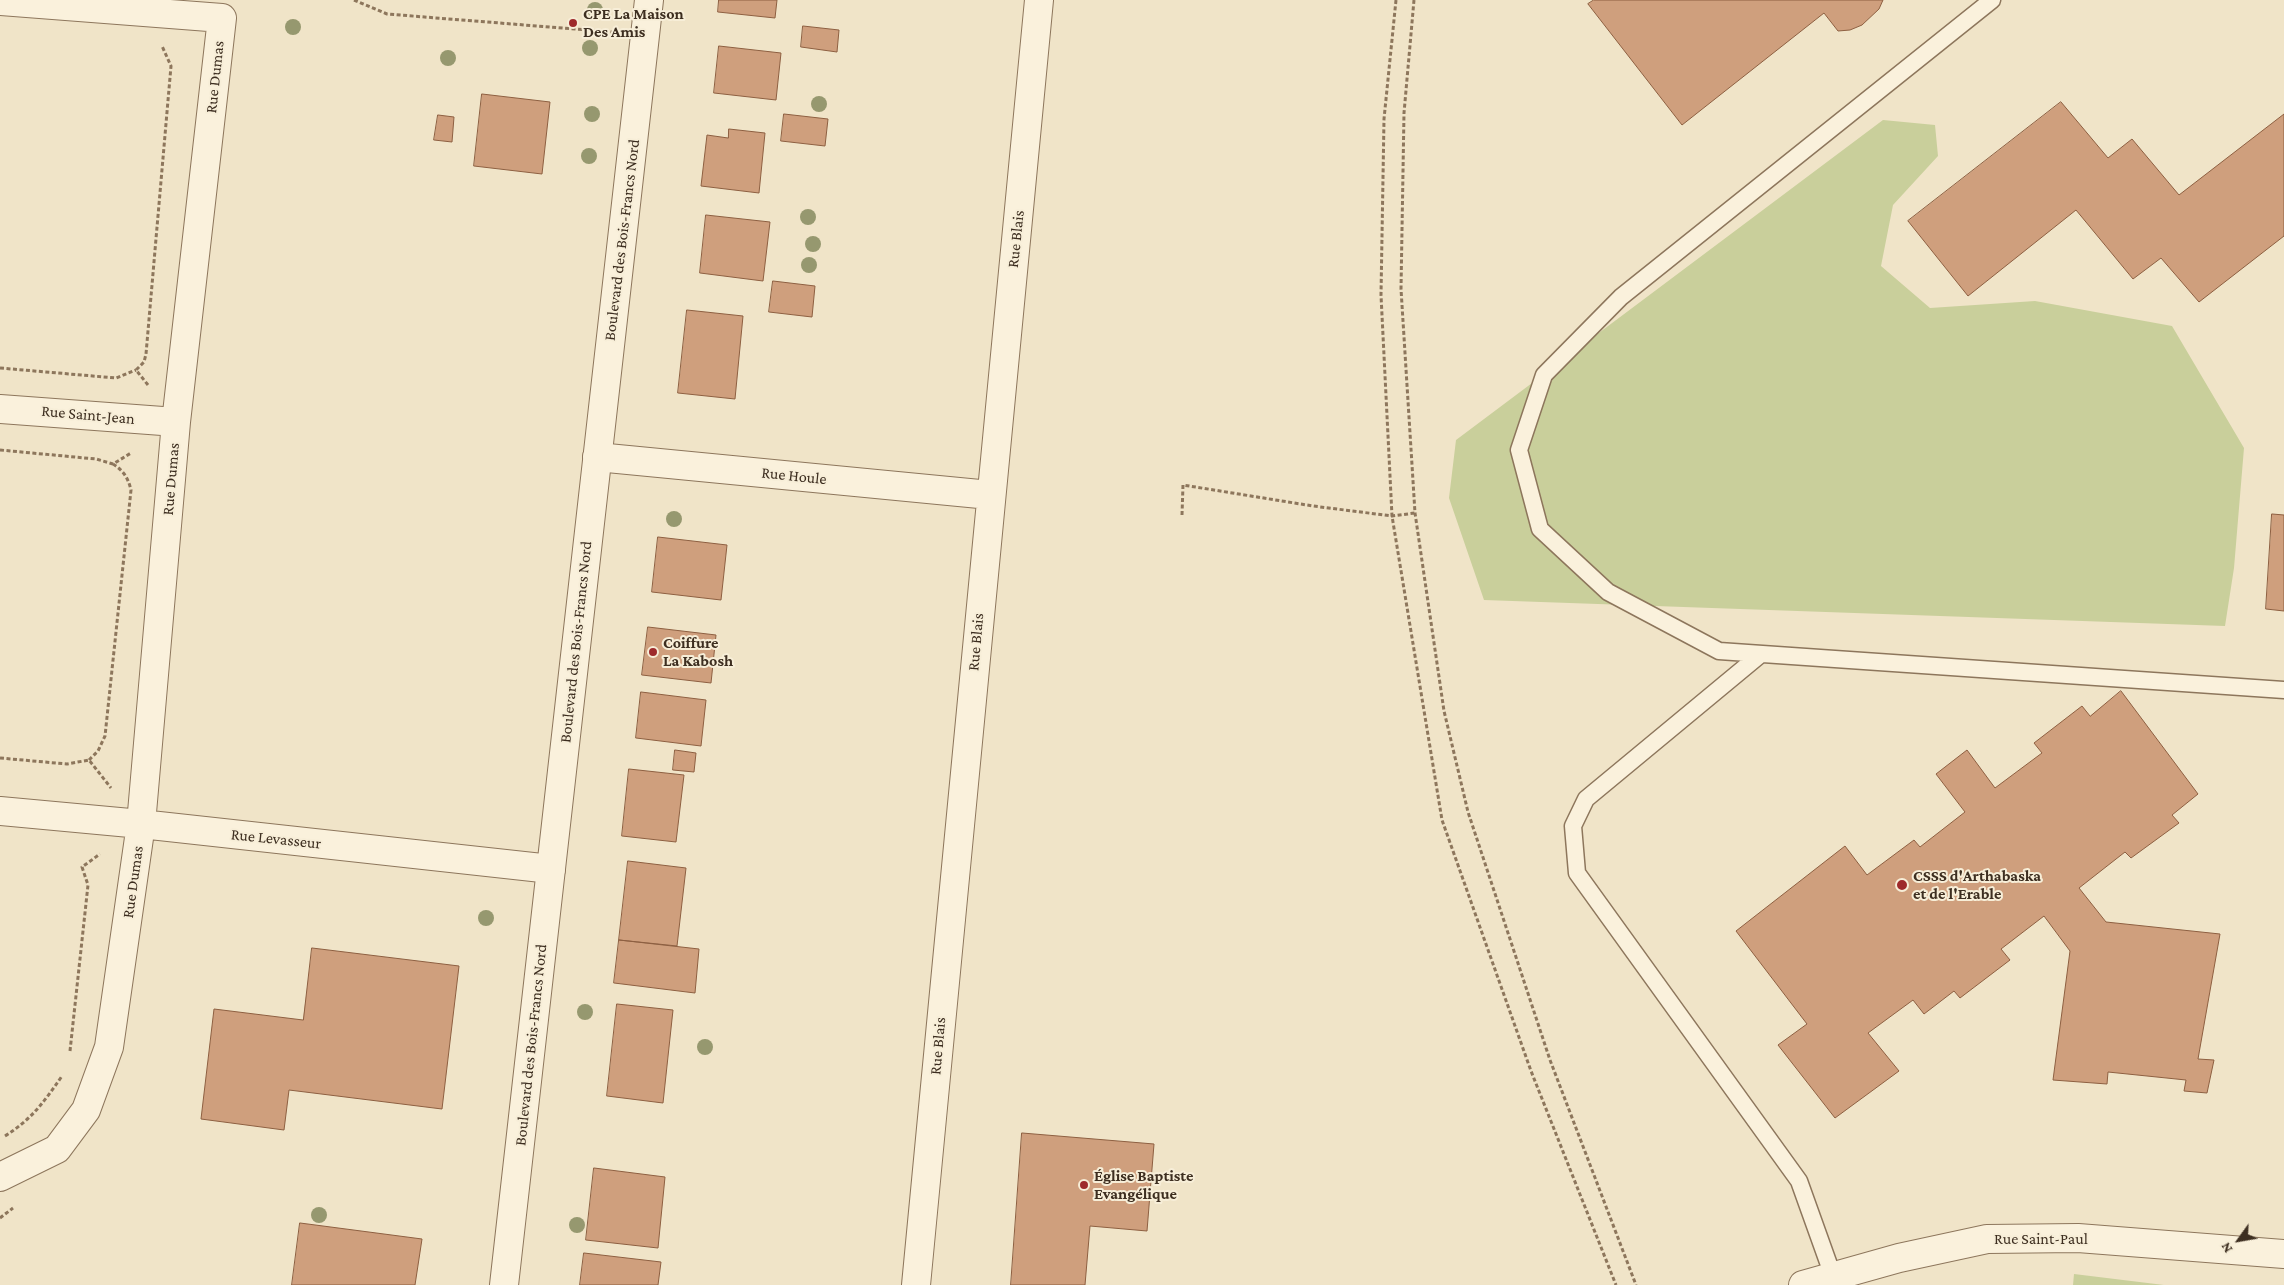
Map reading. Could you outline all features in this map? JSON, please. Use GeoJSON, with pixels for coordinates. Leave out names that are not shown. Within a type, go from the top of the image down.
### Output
{"type":"FeatureCollection","features":[{"type":"Feature","properties":{"kind":"street","name":"Boulevard des Bois-Francs Nord"},"geometry":{"type":"LineString","coordinates":[[504,1285],[649,0]]}},
{"type":"Feature","properties":{"kind":"street","name":"Rue Blais"},"geometry":{"type":"LineString","coordinates":[[916,1285],[990,495],[1040,0]]}},
{"type":"Feature","properties":{"kind":"street","name":"Rue Dumas"},"geometry":{"type":"LineString","coordinates":[[0,1],[147,14],[222,18],[176,422],[142,824],[109,1047],[86,1110],[57,1149],[0,1177]]}},
{"type":"Feature","properties":{"kind":"street","name":"Rue Saint-Jean"},"geometry":{"type":"LineString","coordinates":[[0,408],[176,422]]}},
{"type":"Feature","properties":{"kind":"street","name":"Rue Houle"},"geometry":{"type":"LineString","coordinates":[[597,456],[990,495]]}},
{"type":"Feature","properties":{"kind":"street","name":"Rue Levasseur"},"geometry":{"type":"LineString","coordinates":[[0,811],[142,824],[551,870]]}},
{"type":"Feature","properties":{"kind":"street","name":"Rue Saint-Paul"},"geometry":{"type":"LineString","coordinates":[[1804,1285],[1899,1258],[1987,1239],[2078,1238],[2284,1254]]}},
{"type":"Feature","properties":{"kind":"lane"},"geometry":{"type":"LineString","coordinates":[[1992,0],[1621,296],[1544,375],[1519,450],[1540,529],[1608,592],[1719,651],[2284,690]]}},
{"type":"Feature","properties":{"kind":"lane"},"geometry":{"type":"LineString","coordinates":[[1761,654],[1586,799],[1573,826],[1577,873],[1799,1181],[1833,1276]]}},
{"type":"Feature","properties":{"kind":"path"},"geometry":{"type":"LineString","coordinates":[[354,0],[387,14],[645,34]]}},
{"type":"Feature","properties":{"kind":"path"},"geometry":{"type":"LineString","coordinates":[[1396,0],[1384,119],[1381,295],[1392,516],[1442,820],[1531,1071],[1616,1285]]}},
{"type":"Feature","properties":{"kind":"path"},"geometry":{"type":"LineString","coordinates":[[1414,0],[1404,113],[1401,289],[1415,513],[1444,712],[1468,812],[1550,1060],[1636,1285]]}},
{"type":"Feature","properties":{"kind":"path"},"geometry":{"type":"LineString","coordinates":[[0,368],[116,378],[136,370],[144,362],[170,66],[147,14]]}},
{"type":"Feature","properties":{"kind":"path"},"geometry":{"type":"LineString","coordinates":[[136,370],[176,422]]}},
{"type":"Feature","properties":{"kind":"path"},"geometry":{"type":"LineString","coordinates":[[0,758],[67,764],[89,760],[98,752],[104,736],[131,490],[128,479],[113,464]]}},
{"type":"Feature","properties":{"kind":"path"},"geometry":{"type":"LineString","coordinates":[[1182,515],[1183,485],[1313,506],[1392,516],[1415,513]]}},
{"type":"Feature","properties":{"kind":"path"},"geometry":{"type":"LineString","coordinates":[[69,1057],[88,885],[82,867],[142,824],[89,760]]}},
{"type":"Feature","properties":{"kind":"path"},"geometry":{"type":"LineString","coordinates":[[0,1138],[25,1123],[45,1100],[64,1073]]}},
{"type":"Feature","properties":{"kind":"green space"},"geometry":{"type":"Polygon","coordinates":[[[1883,120],[1935,125],[1938,156],[1893,205],[1881,266],[1930,308],[2035,301],[2172,326],[2244,448],[2234,568],[2225,626],[1484,600],[1449,498],[1456,440],[1883,120]]]}},
{"type":"Feature","properties":{"kind":"green space"},"geometry":{"type":"Polygon","coordinates":[[[2074,1274],[2164,1285],[2073,1285],[2074,1274]]]}},
{"type":"Feature","properties":{"kind":"building"},"geometry":{"type":"Polygon","coordinates":[[[719,0],[777,0],[775,18],[718,12],[719,0]]]}},
{"type":"Feature","properties":{"kind":"building"},"geometry":{"type":"Polygon","coordinates":[[[1594,0],[1883,0],[1879,9],[1862,25],[1850,30],[1838,31],[1824,13],[1682,125],[1588,4],[1594,0]]]}},
{"type":"Feature","properties":{"kind":"building"},"geometry":{"type":"Polygon","coordinates":[[[803,26],[839,30],[837,52],[801,47],[803,26]]]}},
{"type":"Feature","properties":{"kind":"building"},"geometry":{"type":"Polygon","coordinates":[[[719,46],[781,53],[776,100],[714,93],[719,46]]]}},
{"type":"Feature","properties":{"kind":"building"},"geometry":{"type":"Polygon","coordinates":[[[482,94],[550,102],[542,174],[474,166],[482,94]]]}},
{"type":"Feature","properties":{"kind":"building"},"geometry":{"type":"Polygon","coordinates":[[[2061,102],[2108,158],[2132,139],[2179,195],[2284,114],[2284,236],[2199,302],[2161,258],[2133,279],[2076,210],[1968,296],[1908,221],[2061,102]]]}},
{"type":"Feature","properties":{"kind":"building"},"geometry":{"type":"Polygon","coordinates":[[[784,114],[828,119],[825,146],[781,141],[784,114]]]}},
{"type":"Feature","properties":{"kind":"building"},"geometry":{"type":"Polygon","coordinates":[[[438,115],[454,117],[452,142],[434,140],[438,115]]]}},
{"type":"Feature","properties":{"kind":"building"},"geometry":{"type":"Polygon","coordinates":[[[729,129],[765,133],[759,193],[701,186],[707,135],[728,138],[729,129]]]}},
{"type":"Feature","properties":{"kind":"building"},"geometry":{"type":"Polygon","coordinates":[[[706,215],[770,222],[763,281],[700,273],[706,215]]]}},
{"type":"Feature","properties":{"kind":"building"},"geometry":{"type":"Polygon","coordinates":[[[773,281],[815,286],[812,317],[769,312],[773,281]]]}},
{"type":"Feature","properties":{"kind":"building"},"geometry":{"type":"Polygon","coordinates":[[[687,310],[743,316],[735,399],[678,393],[687,310]]]}},
{"type":"Feature","properties":{"kind":"building"},"geometry":{"type":"Polygon","coordinates":[[[2272,514],[2284,515],[2284,611],[2266,609],[2272,514]]]}},
{"type":"Feature","properties":{"kind":"building"},"geometry":{"type":"Polygon","coordinates":[[[658,537],[727,545],[721,600],[652,592],[658,537]]]}},
{"type":"Feature","properties":{"kind":"building"},"geometry":{"type":"Polygon","coordinates":[[[648,627],[716,635],[711,683],[642,675],[648,627]]]}},
{"type":"Feature","properties":{"kind":"building"},"geometry":{"type":"Polygon","coordinates":[[[2121,691],[2198,794],[2172,815],[2179,823],[2131,858],[2125,852],[2079,888],[2106,922],[2220,934],[2198,1059],[2214,1060],[2207,1093],[2184,1091],[2186,1080],[2108,1072],[2107,1084],[2053,1080],[2070,951],[2044,916],[2001,949],[2010,960],[1960,998],[1954,991],[1924,1014],[1913,1000],[1868,1033],[1899,1071],[1835,1118],[1778,1045],[1807,1024],[1736,931],[1845,846],[1867,875],[1914,840],[1920,847],[1965,812],[1936,774],[1967,750],[1995,788],[2042,753],[2034,743],[2082,706],[2090,716],[2121,691]]]}},
{"type":"Feature","properties":{"kind":"building"},"geometry":{"type":"Polygon","coordinates":[[[641,692],[706,700],[701,746],[636,738],[641,692]]]}},
{"type":"Feature","properties":{"kind":"building"},"geometry":{"type":"Polygon","coordinates":[[[675,750],[696,753],[694,772],[673,770],[675,750]]]}},
{"type":"Feature","properties":{"kind":"building"},"geometry":{"type":"Polygon","coordinates":[[[629,769],[684,775],[676,842],[622,836],[629,769]]]}},
{"type":"Feature","properties":{"kind":"building"},"geometry":{"type":"Polygon","coordinates":[[[628,861],[686,868],[677,946],[619,940],[628,861]]]}},
{"type":"Feature","properties":{"kind":"building"},"geometry":{"type":"Polygon","coordinates":[[[619,940],[699,949],[695,993],[614,983],[619,940]]]}},
{"type":"Feature","properties":{"kind":"building"},"geometry":{"type":"Polygon","coordinates":[[[312,948],[459,966],[442,1109],[289,1090],[284,1130],[201,1119],[214,1009],[303,1020],[312,948]]]}},
{"type":"Feature","properties":{"kind":"building"},"geometry":{"type":"Polygon","coordinates":[[[617,1004],[673,1010],[663,1103],[607,1096],[617,1004]]]}},
{"type":"Feature","properties":{"kind":"building","name":"Église Baptiste Evangélique"},"geometry":{"type":"Polygon","coordinates":[[[1022,1133],[1154,1144],[1147,1231],[1090,1226],[1085,1285],[1011,1285],[1022,1133]]]}},
{"type":"Feature","properties":{"kind":"building"},"geometry":{"type":"Polygon","coordinates":[[[594,1168],[665,1177],[658,1248],[586,1240],[594,1168]]]}},
{"type":"Feature","properties":{"kind":"building"},"geometry":{"type":"Polygon","coordinates":[[[300,1223],[422,1239],[415,1285],[292,1285],[300,1223]]]}},
{"type":"Feature","properties":{"kind":"building"},"geometry":{"type":"Polygon","coordinates":[[[584,1253],[661,1262],[658,1285],[580,1285],[584,1253]]]}},
{"type":"Feature","properties":{"kind":"place","name":"CPE La Maison Des Amis"},"geometry":{"type":"Point","coordinates":[573,23]}},
{"type":"Feature","properties":{"kind":"place","name":"Coiffure La Kabosh"},"geometry":{"type":"Point","coordinates":[653,652]}},
{"type":"Feature","properties":{"kind":"place","name":"CSSS d'Arthabaska et de l'Erable"},"geometry":{"type":"Point","coordinates":[1902,885]}},
{"type":"Feature","properties":{"kind":"place","name":"Église Baptiste Evangélique"},"geometry":{"type":"Point","coordinates":[1084,1185]}}]}
